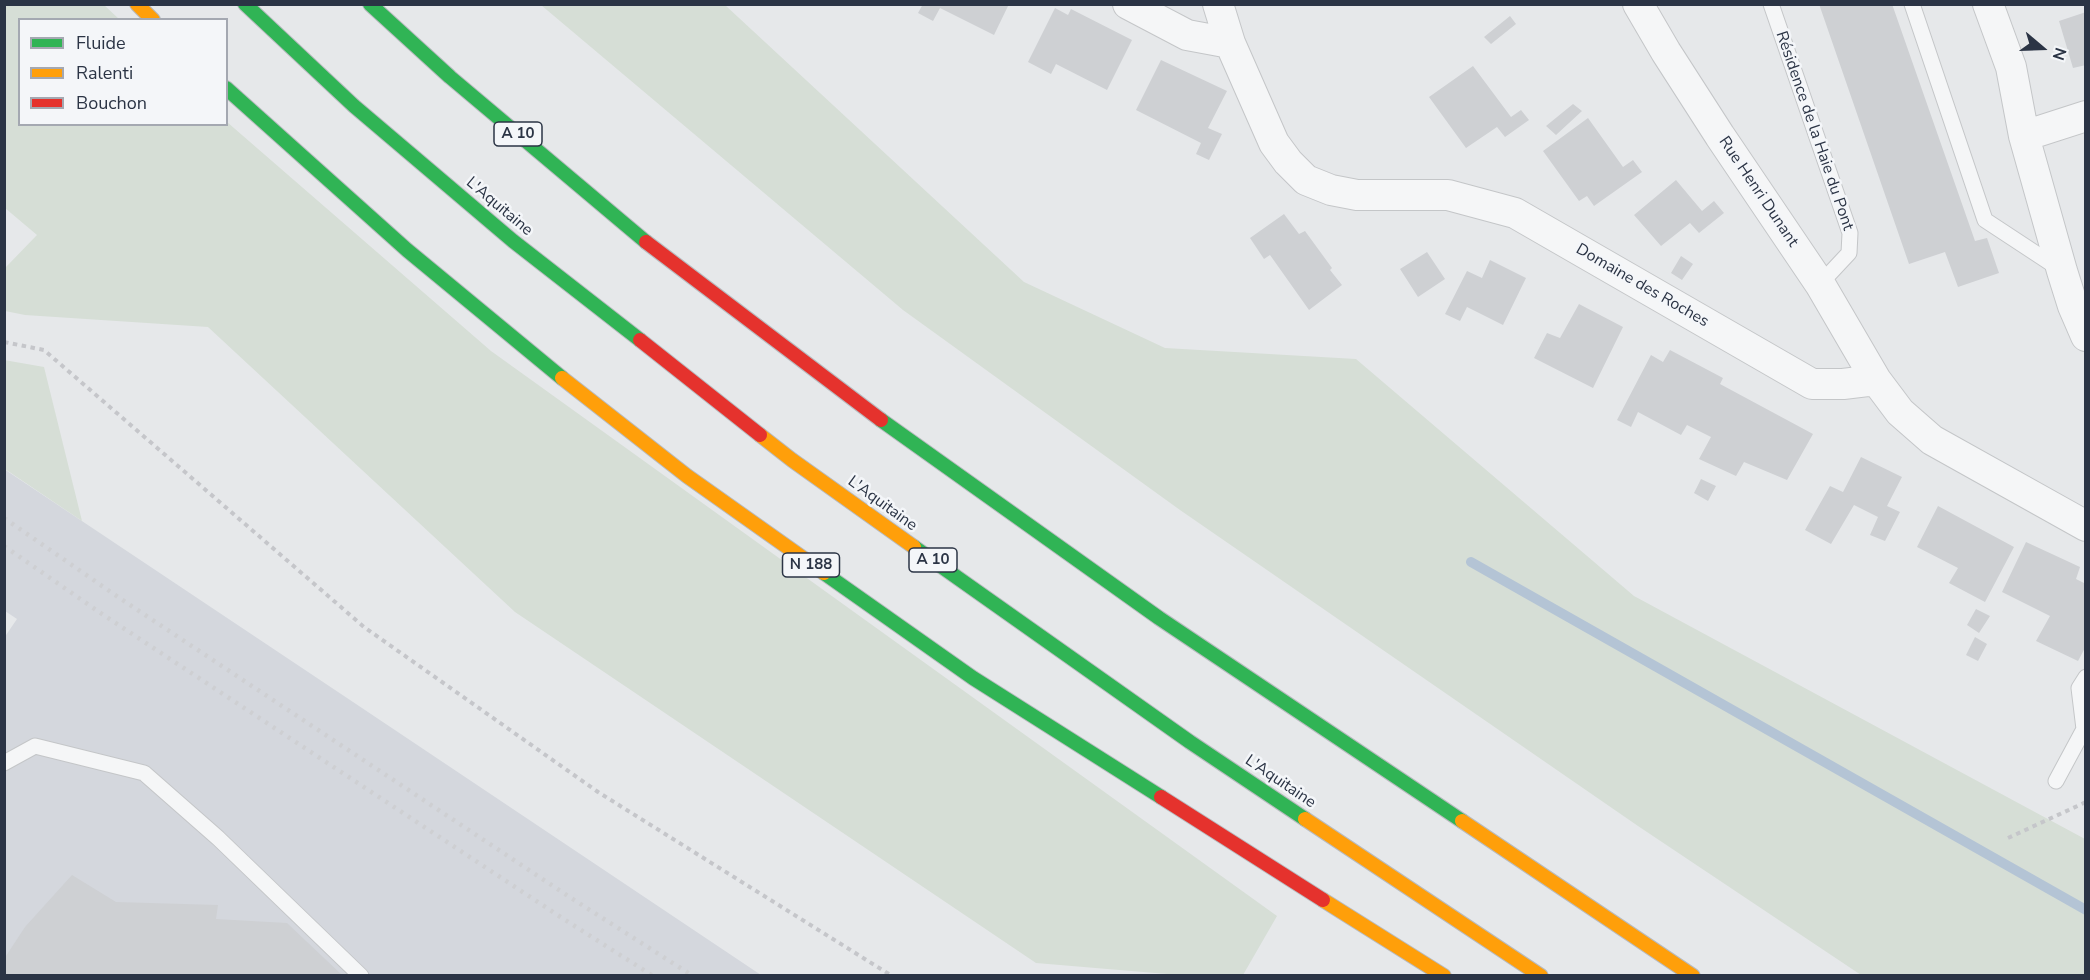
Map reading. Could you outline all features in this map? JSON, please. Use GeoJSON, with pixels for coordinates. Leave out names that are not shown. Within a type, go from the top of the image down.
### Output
{"type":"FeatureCollection","features":[{"type":"Feature","properties":{"kind":"highway"},"geometry":{"type":"LineString","coordinates":[[137,4],[151,18]]}},
{"type":"Feature","properties":{"kind":"highway","name":"L'Aquitaine"},"geometry":{"type":"LineString","coordinates":[[245,4],[354,106],[513,241],[792,460],[1190,742],[1541,975]]}},
{"type":"Feature","properties":{"kind":"highway","name":"A 10"},"geometry":{"type":"LineString","coordinates":[[370,4],[450,77],[669,261],[860,405],[1160,618],[1693,975]]}},
{"type":"Feature","properties":{"kind":"highway","name":"N 188"},"geometry":{"type":"LineString","coordinates":[[228,90],[407,250],[539,360],[697,483],[973,678],[1444,975]]}},
{"type":"Feature","properties":{"kind":"street"},"geometry":{"type":"LineString","coordinates":[[1128,4],[1187,35],[1242,53]]}},
{"type":"Feature","properties":{"kind":"street","name":"Domaine des Roches"},"geometry":{"type":"LineString","coordinates":[[1218,4],[1242,53],[1274,143],[1288,162],[1306,180],[1331,190],[1357,195],[1448,195],[1515,213],[1812,384],[1843,384],[1876,380]]}},
{"type":"Feature","properties":{"kind":"street","name":"Rue Henri Dunant"},"geometry":{"type":"LineString","coordinates":[[1638,4],[1720,136],[1820,284],[1876,380]]}},
{"type":"Feature","properties":{"kind":"street"},"geometry":{"type":"LineString","coordinates":[[1988,4],[2011,67],[2024,136],[2062,271],[2085,336]]}},
{"type":"Feature","properties":{"kind":"street"},"geometry":{"type":"LineString","coordinates":[[2024,136],[2085,116]]}},
{"type":"Feature","properties":{"kind":"street"},"geometry":{"type":"LineString","coordinates":[[1876,380],[1900,412],[1932,440],[2085,525]]}},
{"type":"Feature","properties":{"kind":"lane","name":"Résidence de la Haie du Pont"},"geometry":{"type":"LineString","coordinates":[[1771,4],[1850,233],[1849,253],[1820,284]]}},
{"type":"Feature","properties":{"kind":"lane"},"geometry":{"type":"LineString","coordinates":[[1911,4],[1985,220],[2062,271]]}},
{"type":"Feature","properties":{"kind":"lane"},"geometry":{"type":"LineString","coordinates":[[2056,781],[2084,729],[2079,688],[2085,677]]}},
{"type":"Feature","properties":{"kind":"lane"},"geometry":{"type":"LineString","coordinates":[[4,763],[35,746],[144,773],[218,838],[361,975]]}},
{"type":"Feature","properties":{"kind":"path"},"geometry":{"type":"LineString","coordinates":[[4,342],[44,350],[364,627],[598,792],[892,975]]}},
{"type":"Feature","properties":{"kind":"path"},"geometry":{"type":"LineString","coordinates":[[2008,838],[2085,802]]}},
{"type":"Feature","properties":{"kind":"shaded area"},"geometry":{"type":"Polygon","coordinates":[[[4,5],[104,5],[118,18],[18,18],[18,126],[228,126],[228,123],[491,351],[1277,916],[1243,975],[1179,975],[1036,963],[515,612],[208,327],[25,315],[5,311],[5,268],[37,235],[5,208],[4,5]]]}},
{"type":"Feature","properties":{"kind":"shaded area"},"geometry":{"type":"Polygon","coordinates":[[[541,5],[725,5],[1024,282],[1165,348],[1356,359],[1634,596],[2085,839],[2085,975],[1861,975],[1638,826],[1180,510],[903,310],[541,5]]]}},
{"type":"Feature","properties":{"kind":"shaded area"},"geometry":{"type":"Polygon","coordinates":[[[4,360],[44,367],[82,521],[5,469],[4,360]]]}},
{"type":"Feature","properties":{"kind":"shaded area"},"geometry":{"type":"Polygon","coordinates":[[[4,469],[761,975],[5,975],[4,638],[17,619],[5,611],[4,469]]]}},
{"type":"Feature","properties":{"kind":"building"},"geometry":{"type":"Polygon","coordinates":[[[923,4],[1009,4],[994,35],[940,8],[933,21],[918,13],[923,4]]]}},
{"type":"Feature","properties":{"kind":"building"},"geometry":{"type":"Polygon","coordinates":[[[1819,4],[1892,4],[1975,241],[1987,238],[1999,273],[1958,287],[1945,252],[1909,264],[1819,4]]]}},
{"type":"Feature","properties":{"kind":"building"},"geometry":{"type":"Polygon","coordinates":[[[1055,8],[1068,15],[1071,9],[1132,40],[1107,90],[1056,64],[1051,74],[1028,62],[1055,8]]]}},
{"type":"Feature","properties":{"kind":"building"},"geometry":{"type":"Polygon","coordinates":[[[2086,12],[2086,65],[2073,68],[2059,21],[2086,12]]]}},
{"type":"Feature","properties":{"kind":"building"},"geometry":{"type":"Polygon","coordinates":[[[1510,16],[1516,24],[1491,44],[1484,37],[1510,16]]]}},
{"type":"Feature","properties":{"kind":"building"},"geometry":{"type":"Polygon","coordinates":[[[1161,60],[1227,91],[1208,128],[1222,134],[1209,160],[1196,154],[1201,143],[1136,110],[1161,60]]]}},
{"type":"Feature","properties":{"kind":"building"},"geometry":{"type":"Polygon","coordinates":[[[1473,66],[1511,117],[1521,110],[1529,120],[1505,137],[1497,127],[1466,148],[1429,97],[1473,66]]]}},
{"type":"Feature","properties":{"kind":"building"},"geometry":{"type":"Polygon","coordinates":[[[1573,104],[1582,111],[1556,135],[1546,126],[1573,104]]]}},
{"type":"Feature","properties":{"kind":"building"},"geometry":{"type":"Polygon","coordinates":[[[1588,118],[1623,167],[1633,160],[1642,172],[1594,206],[1587,196],[1579,201],[1543,151],[1588,118]]]}},
{"type":"Feature","properties":{"kind":"building"},"geometry":{"type":"Polygon","coordinates":[[[1676,180],[1702,211],[1714,201],[1724,213],[1699,233],[1690,223],[1661,246],[1634,215],[1676,180]]]}},
{"type":"Feature","properties":{"kind":"building"},"geometry":{"type":"Polygon","coordinates":[[[1284,214],[1299,234],[1305,231],[1342,285],[1309,310],[1270,255],[1264,259],[1250,238],[1284,214]]]}},
{"type":"Feature","properties":{"kind":"building"},"geometry":{"type":"Polygon","coordinates":[[[1427,252],[1445,279],[1418,297],[1400,269],[1427,252]]]}},
{"type":"Feature","properties":{"kind":"building"},"geometry":{"type":"Polygon","coordinates":[[[1681,256],[1693,264],[1682,280],[1671,273],[1681,256]]]}},
{"type":"Feature","properties":{"kind":"building"},"geometry":{"type":"Polygon","coordinates":[[[1490,260],[1526,278],[1503,325],[1467,307],[1460,321],[1445,314],[1467,271],[1482,278],[1490,260]]]}},
{"type":"Feature","properties":{"kind":"building"},"geometry":{"type":"Polygon","coordinates":[[[1579,304],[1623,327],[1593,388],[1534,358],[1547,333],[1560,338],[1579,304]]]}},
{"type":"Feature","properties":{"kind":"building"},"geometry":{"type":"Polygon","coordinates":[[[1670,350],[1723,378],[1720,384],[1813,434],[1787,480],[1744,462],[1736,476],[1699,459],[1711,437],[1687,425],[1681,435],[1638,412],[1631,427],[1617,420],[1651,355],[1663,362],[1670,350]]]}},
{"type":"Feature","properties":{"kind":"building"},"geometry":{"type":"Polygon","coordinates":[[[1861,457],[1902,477],[1887,506],[1900,512],[1885,541],[1870,535],[1878,517],[1854,505],[1831,544],[1805,530],[1830,486],[1843,492],[1861,457]]]}},
{"type":"Feature","properties":{"kind":"building"},"geometry":{"type":"Polygon","coordinates":[[[1701,479],[1716,486],[1708,501],[1694,493],[1701,479]]]}},
{"type":"Feature","properties":{"kind":"building"},"geometry":{"type":"Polygon","coordinates":[[[1938,506],[2014,547],[1985,602],[1949,583],[1958,568],[1917,547],[1938,506]]]}},
{"type":"Feature","properties":{"kind":"building"},"geometry":{"type":"Polygon","coordinates":[[[2026,542],[2080,567],[2076,579],[2086,584],[2086,646],[2078,661],[2036,641],[2050,616],[2002,592],[2026,542]]]}},
{"type":"Feature","properties":{"kind":"building"},"geometry":{"type":"Polygon","coordinates":[[[1976,609],[1990,616],[1979,633],[1967,625],[1976,609]]]}},
{"type":"Feature","properties":{"kind":"building"},"geometry":{"type":"Polygon","coordinates":[[[1975,637],[1987,644],[1978,661],[1966,655],[1975,637]]]}},
{"type":"Feature","properties":{"kind":"building"},"geometry":{"type":"Polygon","coordinates":[[[72,875],[116,902],[218,905],[216,919],[287,923],[343,976],[4,976],[4,959],[25,927],[72,875]]]}},
{"type":"Feature","properties":{"kind":"waterway"},"geometry":{"type":"LineString","coordinates":[[1471,562],[2086,910]]}},
{"type":"Feature","properties":{"kind":"railway"},"geometry":{"type":"LineString","coordinates":[[4,518],[118,597],[568,896],[693,976]]}},
{"type":"Feature","properties":{"kind":"railway"},"geometry":{"type":"LineString","coordinates":[[4,546],[102,614],[653,976]]}},
{"type":"Feature","properties":{"kind":"traffic: fast"},"geometry":{"type":"LineString","coordinates":[[245,4],[354,106],[513,241],[640,340]]}},
{"type":"Feature","properties":{"kind":"traffic: fast"},"geometry":{"type":"LineString","coordinates":[[370,4],[450,77],[646,242]]}},
{"type":"Feature","properties":{"kind":"traffic: fast"},"geometry":{"type":"LineString","coordinates":[[228,90],[407,250],[562,378]]}},
{"type":"Feature","properties":{"kind":"traffic: fast"},"geometry":{"type":"LineString","coordinates":[[881,420],[1159,618],[1462,821]]}},
{"type":"Feature","properties":{"kind":"traffic: fast"},"geometry":{"type":"LineString","coordinates":[[914,547],[1190,742],[1305,819]]}},
{"type":"Feature","properties":{"kind":"traffic: fast"},"geometry":{"type":"LineString","coordinates":[[824,573],[973,678],[1161,797]]}},
{"type":"Feature","properties":{"kind":"traffic: slow"},"geometry":{"type":"LineString","coordinates":[[137,4],[151,18]]}},
{"type":"Feature","properties":{"kind":"traffic: slow"},"geometry":{"type":"LineString","coordinates":[[562,378],[687,476],[824,573]]}},
{"type":"Feature","properties":{"kind":"traffic: slow"},"geometry":{"type":"LineString","coordinates":[[760,435],[914,547]]}},
{"type":"Feature","properties":{"kind":"traffic: slow"},"geometry":{"type":"LineString","coordinates":[[1305,819],[1541,976]]}},
{"type":"Feature","properties":{"kind":"traffic: slow"},"geometry":{"type":"LineString","coordinates":[[1462,821],[1693,976]]}},
{"type":"Feature","properties":{"kind":"traffic: slow"},"geometry":{"type":"LineString","coordinates":[[1323,900],[1444,976]]}},
{"type":"Feature","properties":{"kind":"traffic: jam"},"geometry":{"type":"LineString","coordinates":[[646,242],[881,420]]}},
{"type":"Feature","properties":{"kind":"traffic: jam"},"geometry":{"type":"LineString","coordinates":[[640,340],[760,435]]}},
{"type":"Feature","properties":{"kind":"traffic: jam"},"geometry":{"type":"LineString","coordinates":[[1161,797],[1323,900]]}}]}
